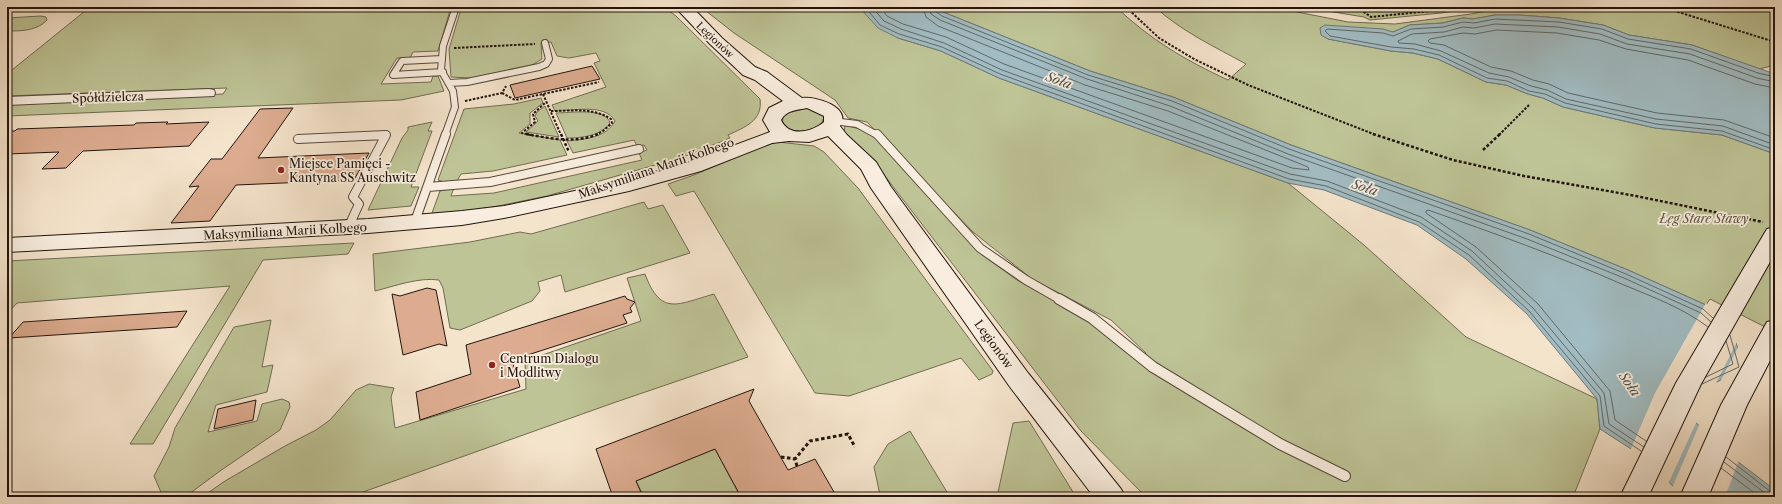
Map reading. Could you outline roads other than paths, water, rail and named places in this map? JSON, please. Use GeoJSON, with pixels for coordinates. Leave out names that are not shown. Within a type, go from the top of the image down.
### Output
{"type":"FeatureCollection","features":[{"type":"Feature","properties":{"kind":"main road","name":"Legionów"},"geometry":{"type":"LineString","coordinates":[[683,7],[716,41],[749,71],[761,76],[798,104],[812,104],[824,107],[830,111],[833,116],[832,124],[840,139],[869,166],[881,188],[1019,380],[1111,497]]}},
{"type":"Feature","properties":{"kind":"main road","name":"Legionów"},"geometry":{"type":"LineString","coordinates":[[749,71],[753,81],[768,94],[775,116],[774,128],[780,133],[829,144],[881,188]]}},
{"type":"Feature","properties":{"kind":"main road","name":"Maksymiliana Marii Kolbego"},"geometry":{"type":"LineString","coordinates":[[560,200],[689,159],[750,135],[775,116],[798,104]]}},
{"type":"Feature","properties":{"kind":"main road","name":"Maksymiliana Marii Kolbego"},"geometry":{"type":"LineString","coordinates":[[7,245],[348,228],[414,224],[462,218],[629,186],[694,167],[769,138],[797,136],[825,131],[832,124]]}},
{"type":"Feature","properties":{"kind":"main road"},"geometry":{"type":"LineString","coordinates":[[1634,497],[1689,383],[1771,228]]}},
{"type":"Feature","properties":{"kind":"main road"},"geometry":{"type":"LineString","coordinates":[[1694,497],[1734,405],[1775,328]]}},
{"type":"Feature","properties":{"kind":"street","name":"Spółdzielcza"},"geometry":{"type":"LineString","coordinates":[[7,101],[210,93]]}},
{"type":"Feature","properties":{"kind":"lane"},"geometry":{"type":"LineString","coordinates":[[414,224],[455,107],[453,91],[441,70],[443,48],[456,7]]}},
{"type":"Feature","properties":{"kind":"lane"},"geometry":{"type":"LineString","coordinates":[[449,83],[467,82],[539,67],[546,64],[549,59],[545,44]]}},
{"type":"Feature","properties":{"kind":"lane"},"geometry":{"type":"LineString","coordinates":[[442,59],[402,61],[393,75],[443,72]]}},
{"type":"Feature","properties":{"kind":"lane"},"geometry":{"type":"LineString","coordinates":[[832,124],[857,124],[875,132],[980,248],[1026,280],[1092,318],[1154,367],[1280,444],[1345,476]]}},
{"type":"Feature","properties":{"kind":"lane"},"geometry":{"type":"LineString","coordinates":[[298,138],[386,135],[353,197],[359,204],[348,228]]}},
{"type":"Feature","properties":{"kind":"lane"},"geometry":{"type":"LineString","coordinates":[[428,187],[490,182],[638,149]]}},
{"type":"Feature","properties":{"kind":"water","name":"Soła"},"geometry":{"type":"Polygon","coordinates":[[[859,7],[936,7],[943,12],[1090,71],[1173,97],[1291,145],[1530,230],[1628,270],[1706,305],[1732,329],[1744,369],[1683,398],[1679,406],[1729,455],[1775,490],[1775,497],[1684,497],[1642,456],[1600,429],[1597,399],[1527,314],[1466,259],[1417,225],[1324,190],[1288,183],[999,78],[941,51],[898,38],[878,28],[859,7]]]}},
{"type":"Feature","properties":{"kind":"water"},"geometry":{"type":"Polygon","coordinates":[[[1495,15],[1559,18],[1603,25],[1629,35],[1692,45],[1775,74],[1775,154],[1722,135],[1655,128],[1563,107],[1506,85],[1486,82],[1438,59],[1413,53],[1391,51],[1328,39],[1321,35],[1320,28],[1325,25],[1383,29],[1393,32],[1410,25],[1443,23],[1463,18],[1473,19],[1495,15]]]}},
{"type":"Feature","properties":{"kind":"place","name":"Miejsce Pamięci - Kantyna SS Auschwitz"},"geometry":{"type":"Point","coordinates":[281,170]}},
{"type":"Feature","properties":{"kind":"place","name":"Centrum Dialogu i Modlitwy"},"geometry":{"type":"Point","coordinates":[492,365]}},
{"type":"Feature","properties":{"kind":"park label","name":"Łęg Stare Stawy"},"geometry":{"type":"Point","coordinates":[1704,218]}}]}
